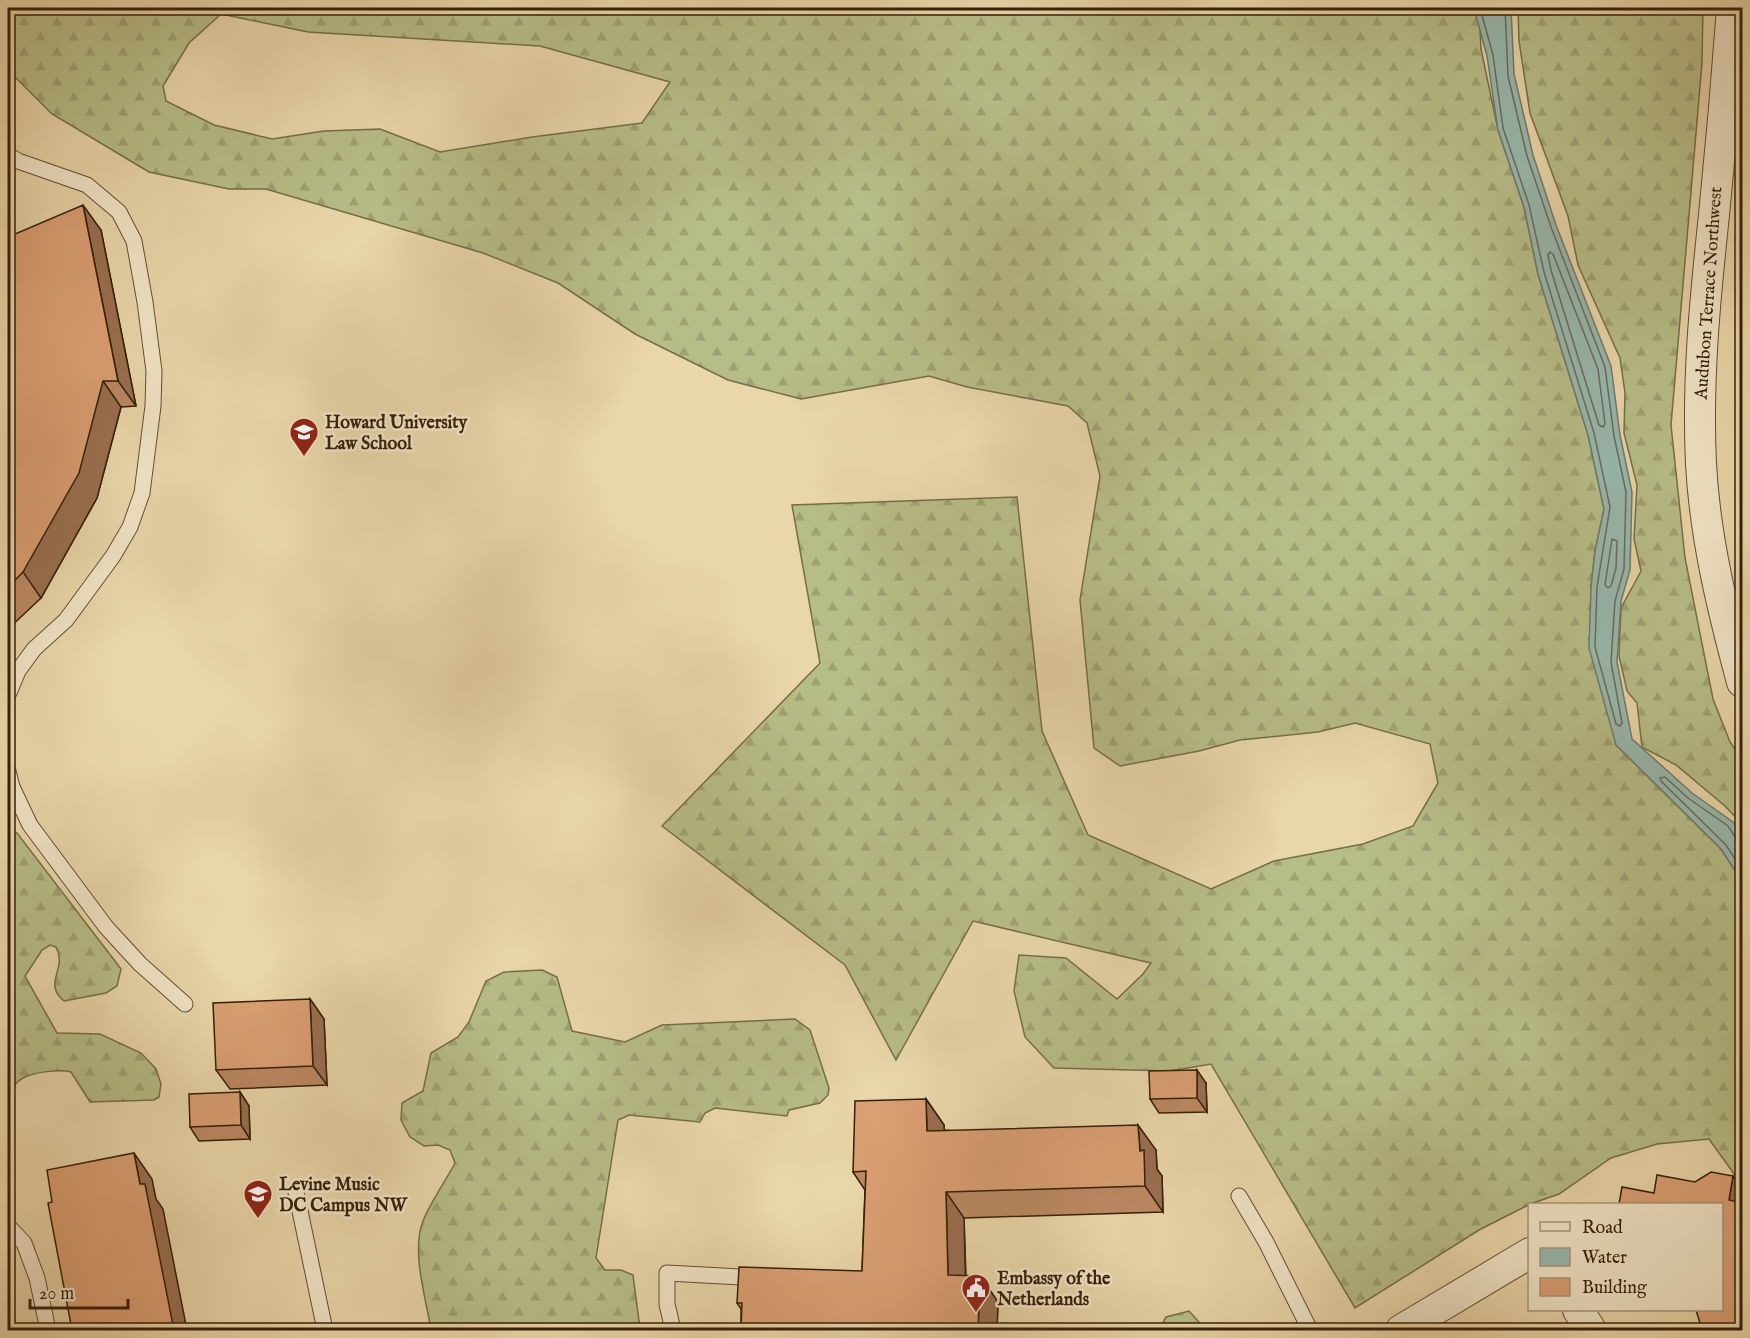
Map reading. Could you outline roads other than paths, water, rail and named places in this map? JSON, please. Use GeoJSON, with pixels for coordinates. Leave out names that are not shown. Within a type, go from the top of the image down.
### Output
{"type":"FeatureCollection","features":[{"type":"Feature","properties":{"kind":"street","name":"Audubon Terrace Northwest"},"geometry":{"type":"LineString","coordinates":[[1732,8],[1704,300],[1699,413],[1704,495],[1713,562],[1723,613],[1743,682]]}},
{"type":"Feature","properties":{"kind":"street"},"geometry":{"type":"LineString","coordinates":[[1401,1330],[1528,1254]]}},
{"type":"Feature","properties":{"kind":"street"},"geometry":{"type":"LineString","coordinates":[[1579,1311],[1591,1330]]}},
{"type":"Feature","properties":{"kind":"lane"},"geometry":{"type":"LineString","coordinates":[[8,155],[18,162],[87,185],[119,212],[134,241],[146,302],[154,371],[153,406],[142,493],[130,527],[113,556],[66,620],[34,648],[18,671],[8,695]]}},
{"type":"Feature","properties":{"kind":"lane"},"geometry":{"type":"LineString","coordinates":[[8,771],[12,787],[30,825],[106,927],[140,964],[184,1004]]}},
{"type":"Feature","properties":{"kind":"lane"},"geometry":{"type":"LineString","coordinates":[[296,1192],[325,1330]]}},
{"type":"Feature","properties":{"kind":"lane"},"geometry":{"type":"LineString","coordinates":[[1239,1196],[1266,1242],[1310,1330]]}},
{"type":"Feature","properties":{"kind":"lane"},"geometry":{"type":"LineString","coordinates":[[8,1226],[24,1243],[37,1278],[48,1330]]}},
{"type":"Feature","properties":{"kind":"lane"},"geometry":{"type":"LineString","coordinates":[[673,1330],[667,1304],[667,1274],[771,1279]]}},
{"type":"Feature","properties":{"kind":"water"},"geometry":{"type":"Polygon","coordinates":[[[1474,8],[1511,8],[1514,74],[1533,155],[1556,225],[1611,366],[1620,435],[1632,492],[1630,570],[1621,601],[1617,662],[1632,739],[1692,793],[1733,822],[1742,838],[1742,881],[1721,849],[1616,745],[1589,648],[1591,587],[1595,551],[1604,509],[1588,435],[1538,274],[1524,207],[1498,130],[1487,56],[1474,8]]]}},
{"type":"Feature","properties":{"kind":"place","name":"Howard University Law School"},"geometry":{"type":"Point","coordinates":[304,458]}},
{"type":"Feature","properties":{"kind":"place","name":"Levine Music DC Campus NW"},"geometry":{"type":"Point","coordinates":[258,1220]}},
{"type":"Feature","properties":{"kind":"place","name":"Embassy of the Netherlands"},"geometry":{"type":"Point","coordinates":[976,1314]}}]}
